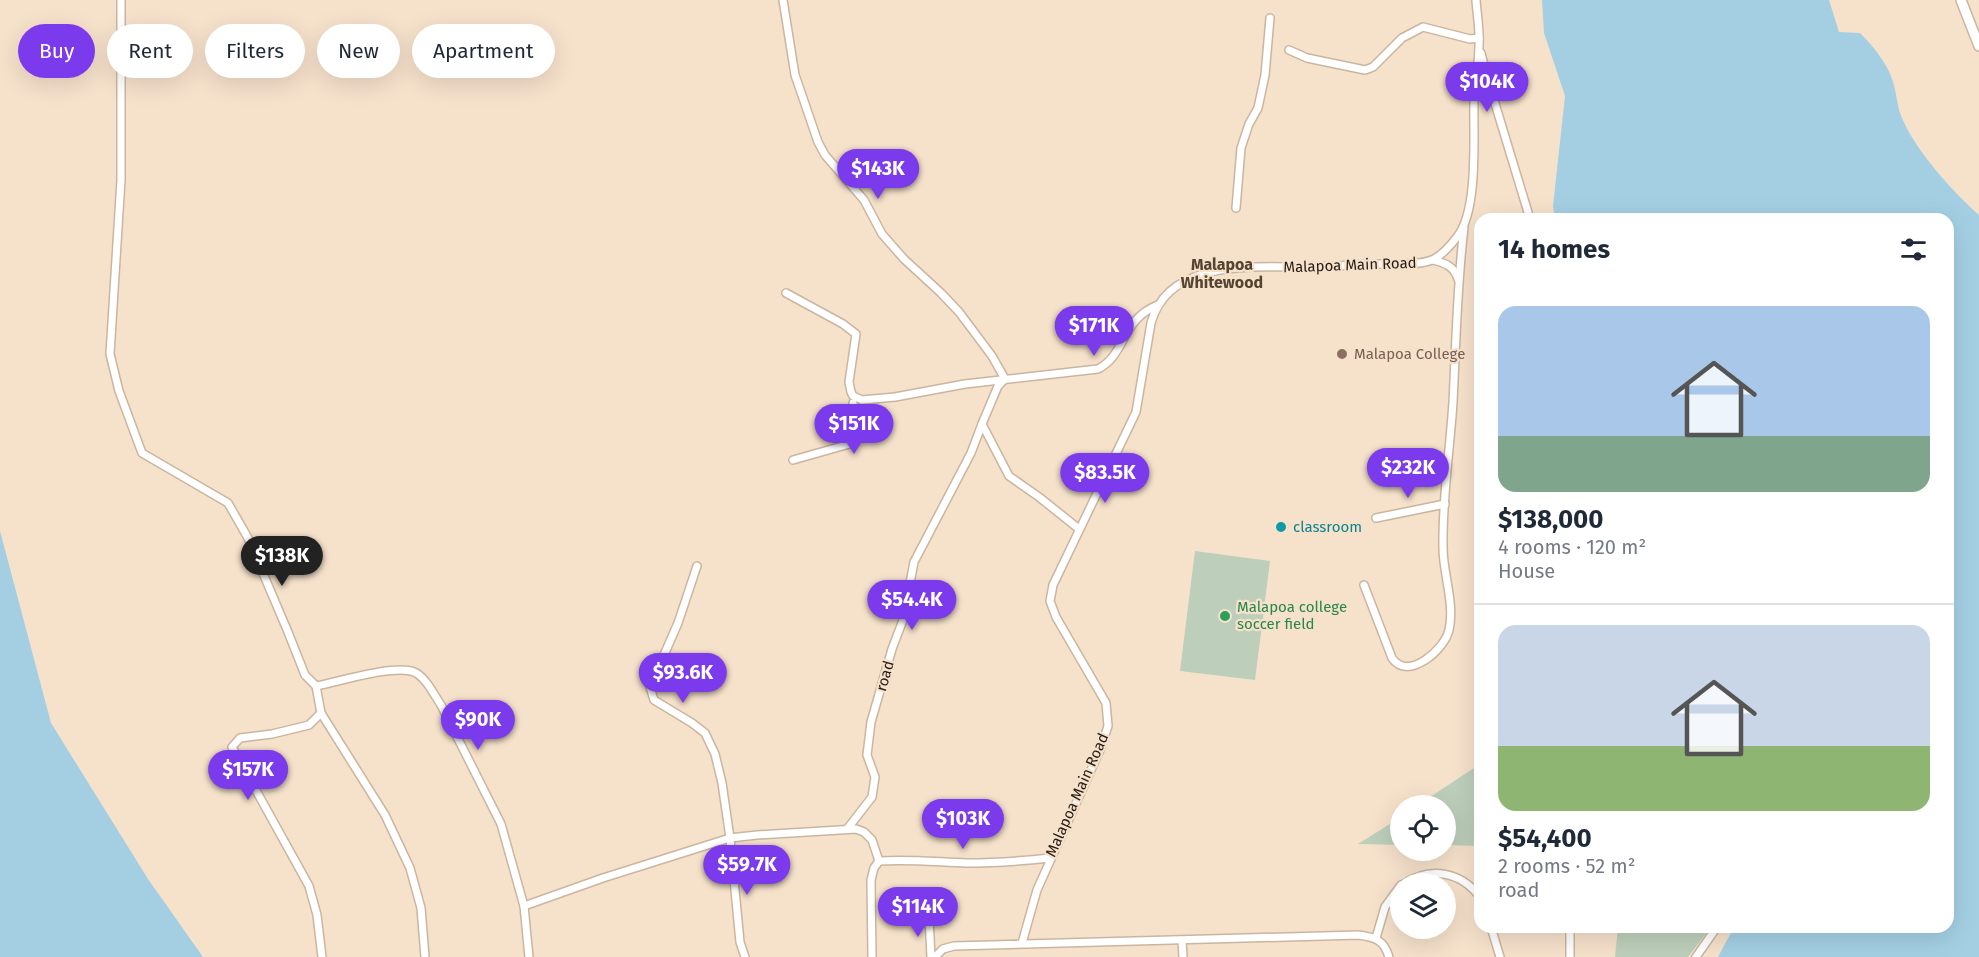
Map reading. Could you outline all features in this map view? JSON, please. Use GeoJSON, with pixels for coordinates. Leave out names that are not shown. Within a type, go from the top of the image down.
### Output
{"type":"FeatureCollection","features":[{"type":"Feature","properties":{"kind":"main road"},"geometry":{"type":"LineString","coordinates":[[1961,0],[1979,46]]}},
{"type":"Feature","properties":{"kind":"street"},"geometry":{"type":"LineString","coordinates":[[121,0],[121,180],[110,354],[119,391],[142,453],[228,503],[248,538],[305,675],[315,686],[321,713],[385,815],[410,868],[421,908],[425,957]]}},
{"type":"Feature","properties":{"kind":"street"},"geometry":{"type":"LineString","coordinates":[[783,0],[795,75],[818,142],[825,154],[864,200],[882,234],[903,259],[941,292],[978,336],[1005,379]]}},
{"type":"Feature","properties":{"kind":"street","name":"Malapoa Main Road"},"geometry":{"type":"LineString","coordinates":[[1022,943],[1037,890],[1101,750],[1108,726],[1106,703],[1073,649],[1052,608],[1050,601],[1053,585],[1136,412],[1151,323],[1158,305],[1177,286],[1225,268],[1406,264],[1433,260],[1450,245],[1465,224],[1470,201],[1479,41],[1476,0]]}},
{"type":"Feature","properties":{"kind":"street"},"geometry":{"type":"LineString","coordinates":[[1236,208],[1241,148],[1249,124],[1258,108],[1265,75],[1270,18]]}},
{"type":"Feature","properties":{"kind":"street"},"geometry":{"type":"LineString","coordinates":[[1289,50],[1307,58],[1365,70],[1373,67],[1402,38],[1423,27],[1479,41],[1487,77],[1528,213]]}},
{"type":"Feature","properties":{"kind":"street"},"geometry":{"type":"LineString","coordinates":[[1364,585],[1395,662],[1405,668],[1411,667],[1431,655],[1447,637],[1450,625],[1450,606],[1443,548],[1460,284],[1459,267],[1465,224]]}},
{"type":"Feature","properties":{"kind":"street"},"geometry":{"type":"LineString","coordinates":[[1433,260],[1451,267],[1460,284]]}},
{"type":"Feature","properties":{"kind":"street"},"geometry":{"type":"LineString","coordinates":[[786,293],[843,324],[856,334],[849,382],[850,392],[857,399],[862,400],[895,397],[947,386],[1098,369],[1110,361],[1116,353],[1134,320],[1149,308],[1158,305]]}},
{"type":"Feature","properties":{"kind":"street","name":"road"},"geometry":{"type":"LineString","coordinates":[[848,828],[872,797],[874,777],[867,755],[871,722],[892,649],[903,620],[914,562],[971,453],[998,386],[1005,379]]}},
{"type":"Feature","properties":{"kind":"street"},"geometry":{"type":"LineString","coordinates":[[793,460],[853,443],[856,424],[854,403]]}},
{"type":"Feature","properties":{"kind":"street"},"geometry":{"type":"LineString","coordinates":[[982,424],[1009,476],[1079,529]]}},
{"type":"Feature","properties":{"kind":"street"},"geometry":{"type":"LineString","coordinates":[[1376,518],[1445,504]]}},
{"type":"Feature","properties":{"kind":"street"},"geometry":{"type":"LineString","coordinates":[[697,566],[678,623],[650,687],[651,695],[660,705],[699,728],[712,745],[722,783],[740,942],[746,957]]}},
{"type":"Feature","properties":{"kind":"street"},"geometry":{"type":"LineString","coordinates":[[1440,646],[1447,652]]}},
{"type":"Feature","properties":{"kind":"street"},"geometry":{"type":"LineString","coordinates":[[315,686],[393,670],[415,672],[429,687],[441,705],[501,824],[524,906],[529,957]]}},
{"type":"Feature","properties":{"kind":"street"},"geometry":{"type":"LineString","coordinates":[[321,713],[309,725],[272,734],[240,738],[232,747],[309,886],[317,915],[322,957]]}},
{"type":"Feature","properties":{"kind":"street"},"geometry":{"type":"LineString","coordinates":[[524,906],[603,878],[730,838],[813,833],[848,828],[864,832],[872,840],[879,861]]}},
{"type":"Feature","properties":{"kind":"street"},"geometry":{"type":"LineString","coordinates":[[879,861],[1007,862],[1050,858]]}},
{"type":"Feature","properties":{"kind":"street"},"geometry":{"type":"LineString","coordinates":[[872,957],[871,880],[874,868],[879,861]]}},
{"type":"Feature","properties":{"kind":"street"},"geometry":{"type":"LineString","coordinates":[[1456,878],[1468,884],[1474,890]]}},
{"type":"Feature","properties":{"kind":"street"},"geometry":{"type":"LineString","coordinates":[[1376,938],[1385,907],[1390,900]]}},
{"type":"Feature","properties":{"kind":"street"},"geometry":{"type":"LineString","coordinates":[[929,918],[933,957]]}},
{"type":"Feature","properties":{"kind":"street"},"geometry":{"type":"LineString","coordinates":[[1493,933],[1500,957]]}},
{"type":"Feature","properties":{"kind":"street"},"geometry":{"type":"LineString","coordinates":[[1570,933],[1570,957]]}},
{"type":"Feature","properties":{"kind":"street"},"geometry":{"type":"LineString","coordinates":[[1696,957],[1713,933]]}},
{"type":"Feature","properties":{"kind":"street"},"geometry":{"type":"LineString","coordinates":[[933,957],[943,949],[954,946],[1358,935],[1376,938],[1385,946],[1389,957]]}},
{"type":"Feature","properties":{"kind":"street"},"geometry":{"type":"LineString","coordinates":[[1182,941],[1183,957]]}},
{"type":"Feature","properties":{"kind":"green space","name":"Malapoa college soccer field"},"geometry":{"type":"Polygon","coordinates":[[[1195,551],[1270,561],[1255,680],[1180,671],[1195,551]]]}},
{"type":"Feature","properties":{"kind":"green space"},"geometry":{"type":"Polygon","coordinates":[[[1474,768],[1474,846],[1456,845],[1456,795],[1433,795],[1474,768]]]}},
{"type":"Feature","properties":{"kind":"green space"},"geometry":{"type":"Polygon","coordinates":[[[1390,824],[1390,845],[1358,844],[1390,824]]]}},
{"type":"Feature","properties":{"kind":"green space"},"geometry":{"type":"Polygon","coordinates":[[[1617,933],[1706,933],[1688,957],[1615,957],[1617,933]]]}},
{"type":"Feature","properties":{"kind":"water"},"geometry":{"type":"Polygon","coordinates":[[[1542,0],[1829,0],[1839,32],[1860,33],[1884,62],[1891,75],[1902,118],[1925,157],[1979,215],[1979,957],[1718,957],[1731,933],[1954,933],[1954,213],[1554,213],[1565,96],[1544,33],[1542,0]]]}},
{"type":"Feature","properties":{"kind":"water"},"geometry":{"type":"Polygon","coordinates":[[[0,531],[51,723],[148,879],[203,957],[0,957],[0,531]]]}},
{"type":"Feature","properties":{"kind":"place","name":"Malapoa College"},"geometry":{"type":"Point","coordinates":[1342,354]}},
{"type":"Feature","properties":{"kind":"place","name":"classroom"},"geometry":{"type":"Point","coordinates":[1281,527]}},
{"type":"Feature","properties":{"kind":"place","name":"Malapoa college soccer field"},"geometry":{"type":"Point","coordinates":[1225,616]}},
{"type":"Feature","properties":{"kind":"district","name":"Malapoa Whitewood"},"geometry":{"type":"Point","coordinates":[1222,273]}}]}
